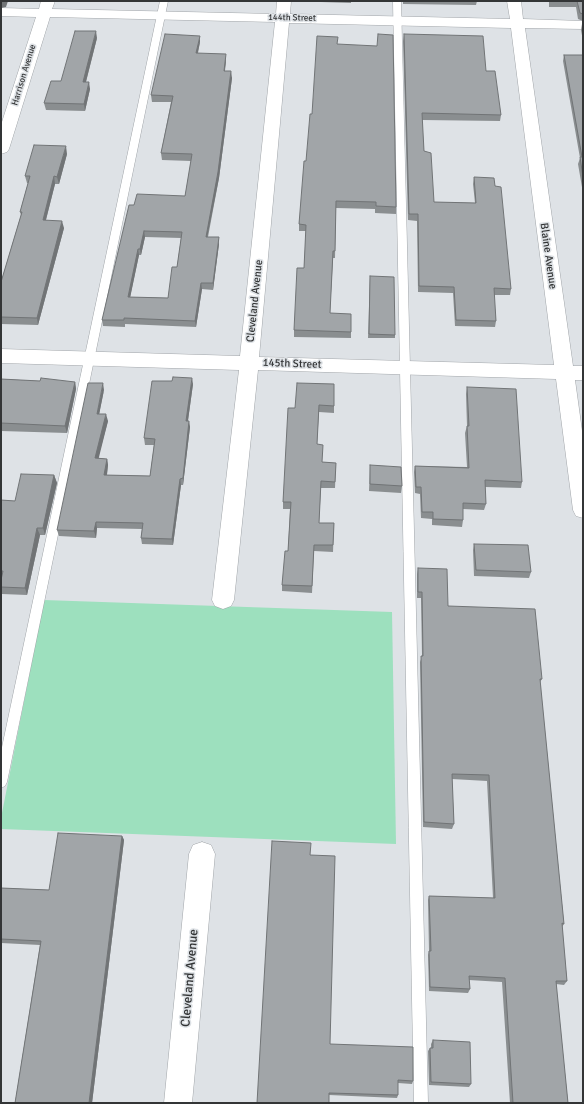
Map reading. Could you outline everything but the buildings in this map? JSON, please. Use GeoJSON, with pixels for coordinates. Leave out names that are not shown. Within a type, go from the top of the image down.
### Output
{"type":"FeatureCollection","features":[{"type":"Feature","properties":{"kind":"street","name":"Cleveland Avenue"},"geometry":{"type":"LineString","coordinates":[[223,600],[249,363],[284,1]]}},
{"type":"Feature","properties":{"kind":"street","name":"Blaine Avenue"},"geometry":{"type":"LineString","coordinates":[[514,1],[583,510]]}},
{"type":"Feature","properties":{"kind":"street","name":"144th Street"},"geometry":{"type":"LineString","coordinates":[[1,12],[46,7],[161,15],[583,25]]}},
{"type":"Feature","properties":{"kind":"street","name":"Harrison Avenue"},"geometry":{"type":"LineString","coordinates":[[1,149],[46,7]]}},
{"type":"Feature","properties":{"kind":"street","name":"145th Street"},"geometry":{"type":"LineString","coordinates":[[1,356],[583,373]]}},
{"type":"Feature","properties":{"kind":"street","name":"Cleveland Avenue"},"geometry":{"type":"LineString","coordinates":[[178,1103],[202,854]]}},
{"type":"Feature","properties":{"kind":"lane"},"geometry":{"type":"LineString","coordinates":[[1,782],[164,1]]}},
{"type":"Feature","properties":{"kind":"lane"},"geometry":{"type":"LineString","coordinates":[[397,1],[421,1103]]}},
{"type":"Feature","properties":{"kind":"green space"},"geometry":{"type":"Polygon","coordinates":[[[44,600],[392,612],[396,844],[1,829],[1,818],[44,600]]]}}]}
